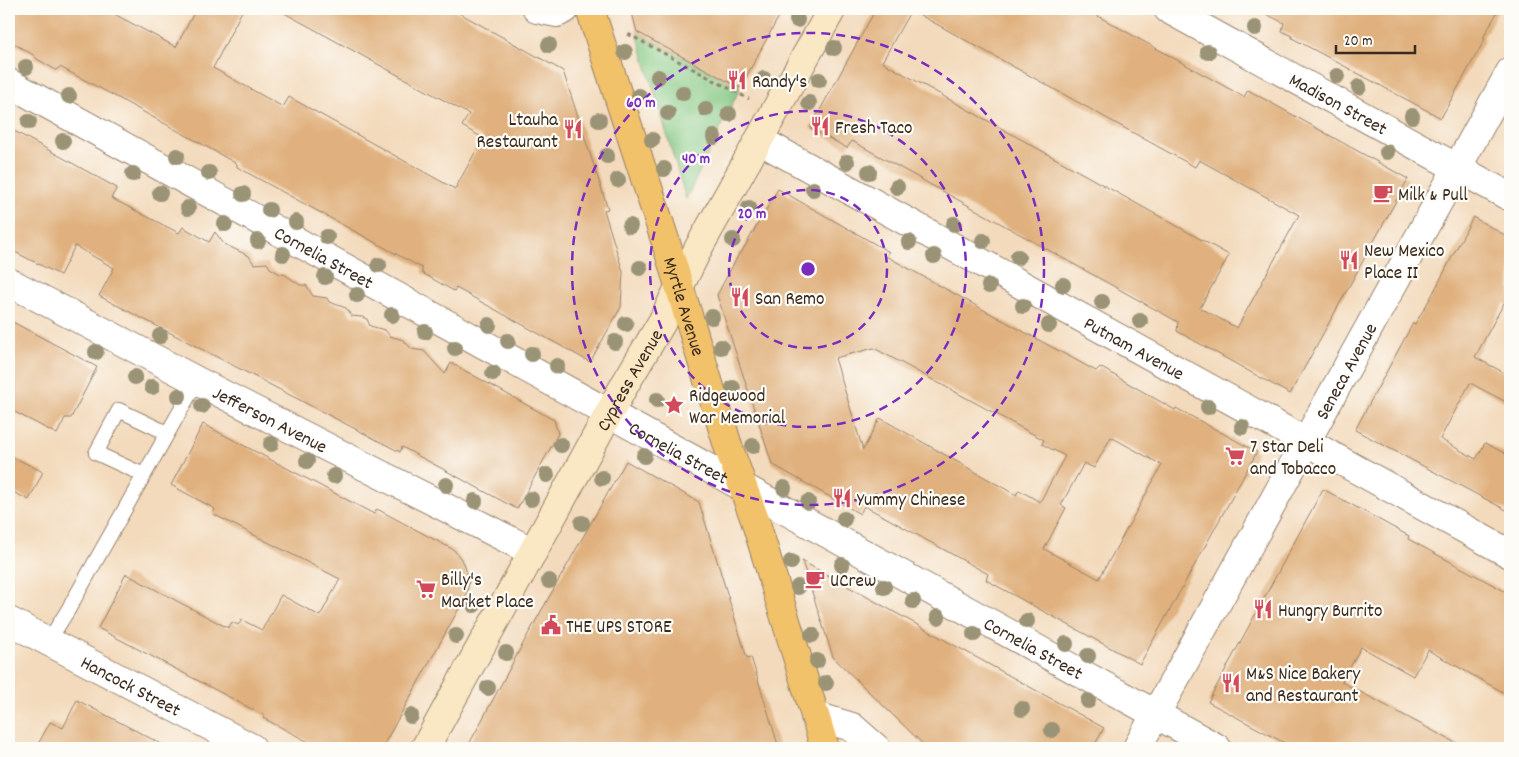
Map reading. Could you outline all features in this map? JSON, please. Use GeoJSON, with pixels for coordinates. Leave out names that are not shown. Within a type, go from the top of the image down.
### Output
{"type":"FeatureCollection","features":[{"type":"Feature","properties":{"kind":"main road","name":"Myrtle Avenue"},"geometry":{"type":"LineString","coordinates":[[590,9],[666,243],[678,288],[728,446],[754,520],[825,748]]}},
{"type":"Feature","properties":{"kind":"main road","name":"Cypress Avenue"},"geometry":{"type":"LineString","coordinates":[[424,748],[662,322],[678,288],[832,9]]}},
{"type":"Feature","properties":{"kind":"street"},"geometry":{"type":"LineString","coordinates":[[537,9],[557,13],[565,9]]}},
{"type":"Feature","properties":{"kind":"street","name":"Madison Street"},"geometry":{"type":"LineString","coordinates":[[1168,9],[1510,197]]}},
{"type":"Feature","properties":{"kind":"street","name":"Seneca Avenue"},"geometry":{"type":"LineString","coordinates":[[1137,748],[1510,72]]}},
{"type":"Feature","properties":{"kind":"street","name":"Cornelia Street"},"geometry":{"type":"LineString","coordinates":[[9,83],[1217,748]]}},
{"type":"Feature","properties":{"kind":"street","name":"Putnam Avenue"},"geometry":{"type":"LineString","coordinates":[[760,140],[1510,554]]}},
{"type":"Feature","properties":{"kind":"street","name":"Jefferson Avenue"},"geometry":{"type":"LineString","coordinates":[[9,282],[197,381],[533,552]]}},
{"type":"Feature","properties":{"kind":"street","name":"Hancock Street"},"geometry":{"type":"LineString","coordinates":[[9,621],[252,748]]}},
{"type":"Feature","properties":{"kind":"street"},"geometry":{"type":"LineString","coordinates":[[815,716],[852,727],[876,748]]}},
{"type":"Feature","properties":{"kind":"lane"},"geometry":{"type":"LineString","coordinates":[[48,642],[197,381]]}},
{"type":"Feature","properties":{"kind":"lane"},"geometry":{"type":"LineString","coordinates":[[144,475],[96,453],[119,410],[167,433]]}},
{"type":"Feature","properties":{"kind":"path"},"geometry":{"type":"LineString","coordinates":[[628,34],[749,99]]}},
{"type":"Feature","properties":{"kind":"green space"},"geometry":{"type":"Polygon","coordinates":[[[637,32],[740,88],[686,199],[639,40],[637,32]]]}},
{"type":"Feature","properties":{"kind":"building"},"geometry":{"type":"Polygon","coordinates":[[[9,9],[105,9],[176,47],[196,9],[243,9],[213,68],[283,107],[289,97],[455,189],[483,138],[462,126],[469,114],[277,9],[452,9],[563,71],[608,209],[604,210],[623,272],[621,307],[590,362],[456,288],[454,291],[422,273],[422,268],[237,167],[237,164],[109,93],[60,67],[56,70],[37,59],[32,54],[9,41],[9,9]]]}},
{"type":"Feature","properties":{"kind":"building"},"geometry":{"type":"Polygon","coordinates":[[[631,9],[783,9],[740,88],[637,32],[631,9]]]}},
{"type":"Feature","properties":{"kind":"building"},"geometry":{"type":"Polygon","coordinates":[[[876,9],[1085,9],[1244,97],[1248,90],[1408,179],[1290,394],[1177,331],[1178,322],[872,152],[852,141],[847,148],[810,128],[876,9]],[[911,10],[882,62],[1229,255],[1200,308],[1237,328],[1299,215],[1199,160],[1195,167],[911,10]]]}},
{"type":"Feature","properties":{"kind":"building"},"geometry":{"type":"Polygon","coordinates":[[[1256,9],[1499,9],[1483,38],[1485,39],[1441,118],[1292,38],[1292,36],[1282,31],[1284,23],[1256,9]]]}},
{"type":"Feature","properties":{"kind":"building"},"geometry":{"type":"Polygon","coordinates":[[[9,128],[117,188],[111,198],[179,233],[183,227],[209,242],[215,232],[224,244],[249,256],[254,264],[267,263],[270,268],[280,274],[284,274],[300,285],[306,285],[313,296],[327,298],[329,302],[346,308],[351,316],[367,319],[370,326],[385,330],[390,336],[403,340],[412,349],[424,351],[445,374],[451,363],[554,420],[558,434],[517,509],[402,447],[400,452],[99,296],[114,268],[75,246],[60,275],[9,249],[9,128]]]}},
{"type":"Feature","properties":{"kind":"building"},"geometry":{"type":"Polygon","coordinates":[[[778,189],[889,252],[886,256],[993,315],[1096,371],[1100,367],[1175,410],[1176,408],[1257,452],[1140,664],[986,580],[988,574],[883,516],[864,506],[860,514],[772,464],[717,295],[778,189]],[[874,348],[835,358],[863,450],[880,418],[1016,495],[1019,490],[1040,502],[1065,456],[1042,444],[1044,440],[874,348]],[[1111,437],[1094,468],[1084,463],[1061,505],[1066,508],[1044,549],[1099,579],[1162,465],[1111,437]]]}},
{"type":"Feature","properties":{"kind":"building"},"geometry":{"type":"Polygon","coordinates":[[[1473,217],[1510,238],[1510,306],[1504,303],[1475,357],[1510,376],[1510,404],[1470,383],[1440,439],[1476,459],[1485,443],[1510,456],[1510,512],[1355,430],[1413,323],[1415,324],[1431,297],[1473,217]]]}},
{"type":"Feature","properties":{"kind":"building"},"geometry":{"type":"Polygon","coordinates":[[[9,320],[97,367],[71,418],[65,418],[57,434],[9,409],[9,320]]]}},
{"type":"Feature","properties":{"kind":"building"},"geometry":{"type":"Polygon","coordinates":[[[203,424],[374,514],[377,509],[454,550],[464,563],[469,580],[467,594],[382,748],[320,748],[263,718],[265,716],[98,628],[126,574],[228,628],[232,622],[238,625],[242,620],[262,630],[281,595],[320,616],[340,579],[213,514],[215,509],[171,485],[203,424]]]}},
{"type":"Feature","properties":{"kind":"building"},"geometry":{"type":"Polygon","coordinates":[[[9,455],[43,472],[29,500],[9,490],[9,455]]]}},
{"type":"Feature","properties":{"kind":"building"},"geometry":{"type":"Polygon","coordinates":[[[626,461],[699,502],[747,658],[751,657],[779,748],[467,748],[526,638],[626,461]]]}},
{"type":"Feature","properties":{"kind":"building"},"geometry":{"type":"Polygon","coordinates":[[[1323,489],[1409,536],[1408,539],[1510,594],[1510,696],[1428,650],[1413,676],[1361,647],[1342,682],[1465,748],[1294,748],[1208,702],[1323,489]]]}},
{"type":"Feature","properties":{"kind":"building"},"geometry":{"type":"Polygon","coordinates":[[[802,561],[1104,728],[1093,748],[927,748],[833,657],[802,561]]]}},
{"type":"Feature","properties":{"kind":"building"},"geometry":{"type":"Polygon","coordinates":[[[77,700],[169,748],[36,748],[50,722],[63,728],[77,700]]]}},
{"type":"Feature","properties":{"kind":"place","name":"Randy's"},"geometry":{"type":"Point","coordinates":[737,80]}},
{"type":"Feature","properties":{"kind":"place","name":"Fresh Taco"},"geometry":{"type":"Point","coordinates":[820,126]}},
{"type":"Feature","properties":{"kind":"place","name":"Ltauha Restaurant"},"geometry":{"type":"Point","coordinates":[573,129]}},
{"type":"Feature","properties":{"kind":"place","name":"Milk & Pull"},"geometry":{"type":"Point","coordinates":[1383,193]}},
{"type":"Feature","properties":{"kind":"place","name":"New Mexico Place II"},"geometry":{"type":"Point","coordinates":[1349,260]}},
{"type":"Feature","properties":{"kind":"place","name":"San Remo"},"geometry":{"type":"Point","coordinates":[740,297]}},
{"type":"Feature","properties":{"kind":"place","name":"Ridgewood War Memorial"},"geometry":{"type":"Point","coordinates":[674,405]}},
{"type":"Feature","properties":{"kind":"place","name":"7 Star Deli and Tobacco"},"geometry":{"type":"Point","coordinates":[1235,456]}},
{"type":"Feature","properties":{"kind":"place","name":"Yummy Chinese"},"geometry":{"type":"Point","coordinates":[842,498]}},
{"type":"Feature","properties":{"kind":"place","name":"UCrew"},"geometry":{"type":"Point","coordinates":[815,579]}},
{"type":"Feature","properties":{"kind":"place","name":"Billy's Market Place"},"geometry":{"type":"Point","coordinates":[426,589]}},
{"type":"Feature","properties":{"kind":"place","name":"Hungry Burrito"},"geometry":{"type":"Point","coordinates":[1263,609]}},
{"type":"Feature","properties":{"kind":"place","name":"THE UPS STORE"},"geometry":{"type":"Point","coordinates":[551,625]}},
{"type":"Feature","properties":{"kind":"place","name":"M&S Nice Bakery and Restaurant"},"geometry":{"type":"Point","coordinates":[1231,683]}}]}
